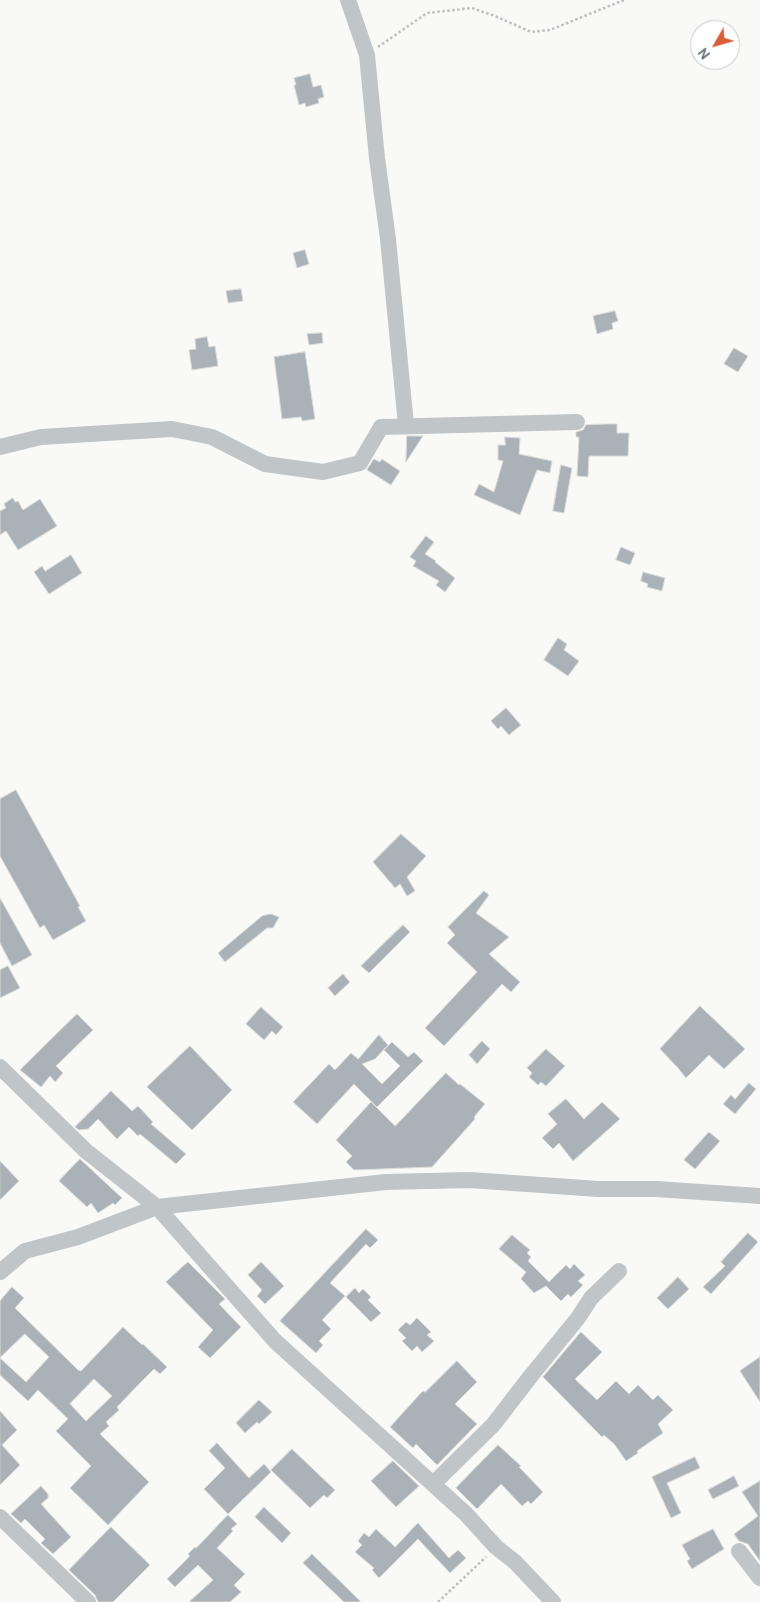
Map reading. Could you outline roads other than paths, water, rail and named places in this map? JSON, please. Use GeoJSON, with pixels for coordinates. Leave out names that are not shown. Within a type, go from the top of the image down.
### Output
{"type":"FeatureCollection","features":[{"type":"Feature","properties":{"kind":"street"},"geometry":{"type":"LineString","coordinates":[[348,0],[367,55],[376,158],[388,239],[406,426]]}},
{"type":"Feature","properties":{"kind":"street"},"geometry":{"type":"LineString","coordinates":[[0,447],[41,436],[172,429],[212,437],[265,464],[323,472],[360,463],[381,427],[577,422]]}},
{"type":"Feature","properties":{"kind":"street"},"geometry":{"type":"LineString","coordinates":[[0,1066],[86,1150],[157,1207],[275,1341],[466,1514],[496,1548],[515,1562],[553,1602]]}},
{"type":"Feature","properties":{"kind":"street"},"geometry":{"type":"LineString","coordinates":[[0,1272],[25,1250],[78,1237],[157,1207],[386,1182],[470,1180],[598,1190],[656,1188],[760,1196]]}},
{"type":"Feature","properties":{"kind":"street"},"geometry":{"type":"LineString","coordinates":[[434,1484],[493,1425],[578,1318],[590,1298],[619,1271]]}},
{"type":"Feature","properties":{"kind":"street"},"geometry":{"type":"LineString","coordinates":[[0,1517],[88,1602]]}},
{"type":"Feature","properties":{"kind":"street"},"geometry":{"type":"LineString","coordinates":[[739,1551],[760,1578]]}}]}
